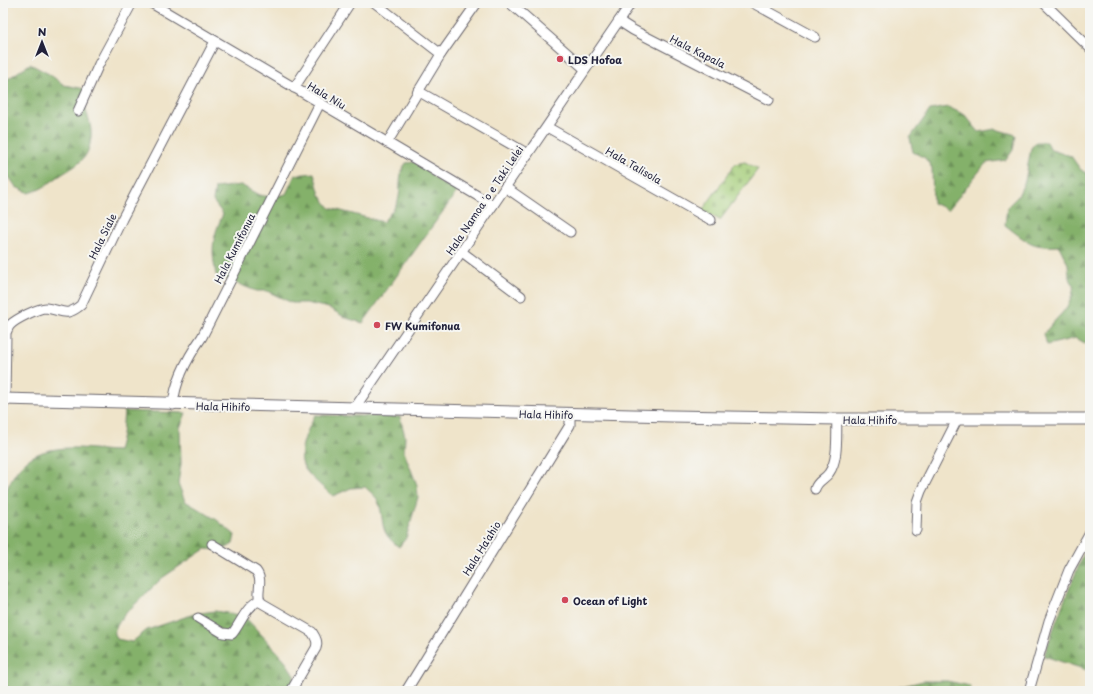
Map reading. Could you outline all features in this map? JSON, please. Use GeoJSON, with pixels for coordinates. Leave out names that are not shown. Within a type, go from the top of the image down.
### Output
{"type":"FeatureCollection","features":[{"type":"Feature","properties":{"kind":"main road","name":"Hala Hihifo"},"geometry":{"type":"LineString","coordinates":[[4,399],[354,409],[837,419],[1090,419]]}},
{"type":"Feature","properties":{"kind":"street"},"geometry":{"type":"LineString","coordinates":[[78,111],[99,64],[132,3]]}},
{"type":"Feature","properties":{"kind":"street","name":"Hala Niu"},"geometry":{"type":"LineString","coordinates":[[151,3],[493,205]]}},
{"type":"Feature","properties":{"kind":"street"},"geometry":{"type":"LineString","coordinates":[[294,88],[350,3]]}},
{"type":"Feature","properties":{"kind":"street"},"geometry":{"type":"LineString","coordinates":[[375,3],[441,54]]}},
{"type":"Feature","properties":{"kind":"street"},"geometry":{"type":"LineString","coordinates":[[387,143],[441,54],[477,3]]}},
{"type":"Feature","properties":{"kind":"street"},"geometry":{"type":"LineString","coordinates":[[510,3],[585,69]]}},
{"type":"Feature","properties":{"kind":"street","name":"Hala Namoa 'o e Taki Lelei"},"geometry":{"type":"LineString","coordinates":[[354,409],[631,3]]}},
{"type":"Feature","properties":{"kind":"street"},"geometry":{"type":"LineString","coordinates":[[753,3],[815,37]]}},
{"type":"Feature","properties":{"kind":"street"},"geometry":{"type":"LineString","coordinates":[[1044,3],[1090,48]]}},
{"type":"Feature","properties":{"kind":"street","name":"Hala Kapala"},"geometry":{"type":"LineString","coordinates":[[618,21],[632,30],[769,100]]}},
{"type":"Feature","properties":{"kind":"street","name":"Hala Siale"},"geometry":{"type":"LineString","coordinates":[[4,399],[6,334],[10,325],[35,310],[46,308],[62,313],[73,312],[81,305],[122,219],[215,41]]}},
{"type":"Feature","properties":{"kind":"street"},"geometry":{"type":"LineString","coordinates":[[418,91],[528,154]]}},
{"type":"Feature","properties":{"kind":"street","name":"Hala Kumifonua"},"geometry":{"type":"LineString","coordinates":[[173,404],[174,389],[191,352],[202,337],[320,103]]}},
{"type":"Feature","properties":{"kind":"street","name":"Hala Talisola"},"geometry":{"type":"LineString","coordinates":[[547,127],[711,220]]}},
{"type":"Feature","properties":{"kind":"street"},"geometry":{"type":"LineString","coordinates":[[505,188],[570,232]]}},
{"type":"Feature","properties":{"kind":"street"},"geometry":{"type":"LineString","coordinates":[[462,252],[521,296]]}},
{"type":"Feature","properties":{"kind":"street","name":"Hala Ha'ahio"},"geometry":{"type":"LineString","coordinates":[[406,691],[570,425],[570,414]]}},
{"type":"Feature","properties":{"kind":"street"},"geometry":{"type":"LineString","coordinates":[[815,489],[816,485],[829,473],[834,463],[837,419]]}},
{"type":"Feature","properties":{"kind":"street"},"geometry":{"type":"LineString","coordinates":[[916,530],[917,502],[921,491],[957,420]]}},
{"type":"Feature","properties":{"kind":"street"},"geometry":{"type":"LineString","coordinates":[[1029,691],[1049,621],[1070,570],[1090,532]]}},
{"type":"Feature","properties":{"kind":"street"},"geometry":{"type":"LineString","coordinates":[[212,544],[256,571],[260,576],[261,582],[260,600]]}},
{"type":"Feature","properties":{"kind":"street"},"geometry":{"type":"LineString","coordinates":[[198,618],[223,633],[232,634],[240,625],[250,606],[260,600]]}},
{"type":"Feature","properties":{"kind":"street"},"geometry":{"type":"LineString","coordinates":[[260,600],[268,607],[312,632],[318,643],[291,691]]}},
{"type":"Feature","properties":{"kind":"green space"},"geometry":{"type":"Polygon","coordinates":[[[30,64],[49,74],[64,85],[85,89],[85,105],[91,137],[90,146],[87,153],[79,163],[43,188],[29,193],[16,187],[3,168],[3,82],[30,64]]]}},
{"type":"Feature","properties":{"kind":"green space"},"geometry":{"type":"Polygon","coordinates":[[[948,107],[965,115],[979,132],[995,129],[1016,135],[1013,150],[1006,160],[986,163],[948,210],[933,203],[932,168],[925,158],[913,152],[910,138],[930,110],[948,107]]]}},
{"type":"Feature","properties":{"kind":"green space"},"geometry":{"type":"Polygon","coordinates":[[[1036,142],[1047,142],[1051,150],[1071,156],[1080,169],[1090,176],[1090,346],[1076,338],[1047,345],[1044,334],[1067,307],[1072,294],[1074,285],[1069,278],[1068,264],[1059,246],[1042,246],[1029,242],[1005,225],[1007,207],[1018,196],[1025,181],[1031,148],[1036,142]]]}},
{"type":"Feature","properties":{"kind":"green space"},"geometry":{"type":"Polygon","coordinates":[[[414,162],[424,168],[441,183],[459,189],[363,323],[346,318],[329,308],[306,303],[292,303],[267,291],[256,291],[216,275],[213,251],[215,237],[223,214],[213,201],[215,188],[241,185],[259,195],[271,197],[286,194],[295,175],[314,173],[320,195],[330,208],[383,222],[398,201],[403,167],[406,163],[414,162]]]}},
{"type":"Feature","properties":{"kind":"green space"},"geometry":{"type":"Polygon","coordinates":[[[745,162],[758,169],[720,220],[702,211],[735,164],[745,162]]]}},
{"type":"Feature","properties":{"kind":"green space"},"geometry":{"type":"Polygon","coordinates":[[[124,411],[186,413],[180,428],[181,464],[178,483],[185,501],[217,520],[235,535],[233,544],[223,550],[205,549],[162,578],[122,617],[114,631],[117,639],[132,642],[147,630],[194,614],[215,611],[244,616],[284,659],[294,675],[293,691],[3,691],[3,501],[8,487],[14,475],[21,466],[29,459],[50,450],[63,448],[83,448],[118,451],[122,435],[124,411]]]}},
{"type":"Feature","properties":{"kind":"green space"},"geometry":{"type":"Polygon","coordinates":[[[315,415],[400,417],[405,436],[404,452],[417,485],[418,497],[406,538],[399,547],[392,541],[385,531],[378,501],[365,487],[351,488],[333,496],[305,469],[302,463],[302,449],[306,434],[315,415]]]}},
{"type":"Feature","properties":{"kind":"green space"},"geometry":{"type":"Polygon","coordinates":[[[1090,550],[1090,671],[1044,656],[1063,603],[1085,551],[1090,550]]]}},
{"type":"Feature","properties":{"kind":"green space"},"geometry":{"type":"Polygon","coordinates":[[[923,681],[947,681],[970,686],[971,691],[898,691],[899,687],[923,681]]]}},
{"type":"Feature","properties":{"kind":"place","name":"LDS Hofoa"},"geometry":{"type":"Point","coordinates":[560,59]}},
{"type":"Feature","properties":{"kind":"place","name":"FW Kumifonua"},"geometry":{"type":"Point","coordinates":[377,325]}},
{"type":"Feature","properties":{"kind":"place","name":"Ocean of Light"},"geometry":{"type":"Point","coordinates":[565,600]}}]}
